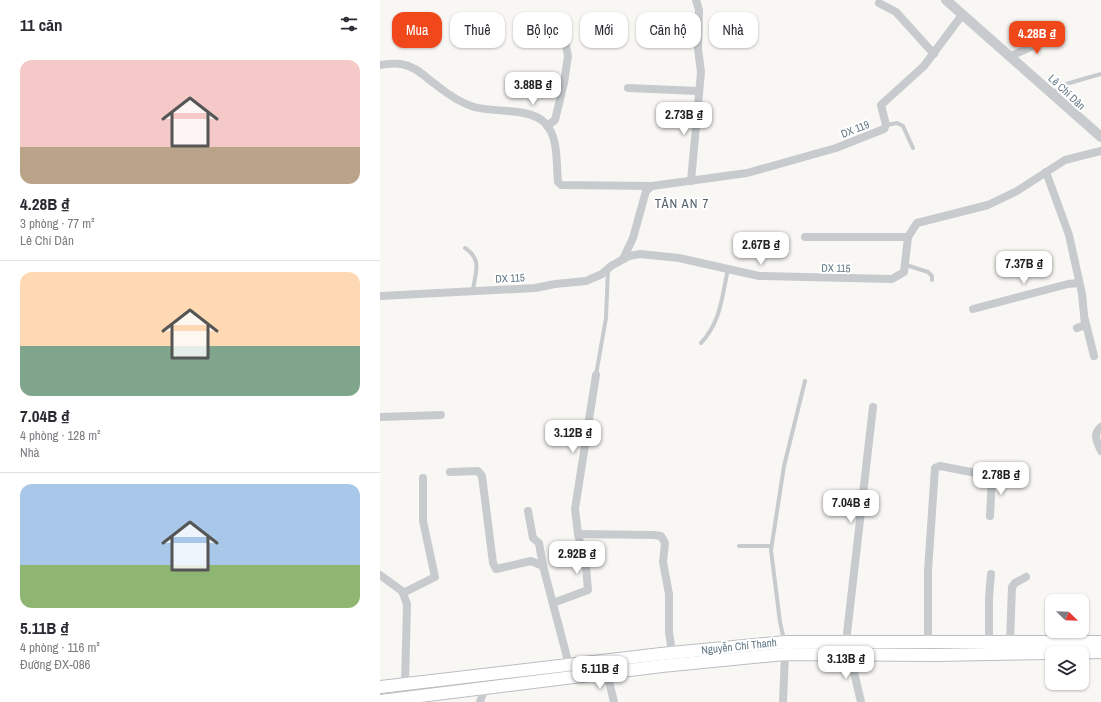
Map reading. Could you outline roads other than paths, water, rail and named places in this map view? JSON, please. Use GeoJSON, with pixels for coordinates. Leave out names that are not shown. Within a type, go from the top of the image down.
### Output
{"type":"FeatureCollection","features":[{"type":"Feature","properties":{"kind":"main road","name":"Nguyễn Chí Thanh"},"geometry":{"type":"LineString","coordinates":[[380,687],[672,652],[785,642],[1010,642],[1099,647]]}},
{"type":"Feature","properties":{"kind":"main road"},"geometry":{"type":"LineString","coordinates":[[785,642],[785,654]]}},
{"type":"Feature","properties":{"kind":"main road","name":"Nguyễn Chí Thanh"},"geometry":{"type":"LineString","coordinates":[[1089,648],[1099,647]]}},
{"type":"Feature","properties":{"kind":"main road","name":"Nguyễn Chí Thanh"},"geometry":{"type":"LineString","coordinates":[[380,701],[607,673],[785,654],[850,655],[1045,653]]}},
{"type":"Feature","properties":{"kind":"main road"},"geometry":{"type":"LineString","coordinates":[[483,674],[485,688]]}},
{"type":"Feature","properties":{"kind":"street"},"geometry":{"type":"LineString","coordinates":[[691,182],[698,91],[701,72],[698,49],[699,10],[696,0]]}},
{"type":"Feature","properties":{"kind":"street","name":"Lê Chí Dân"},"geometry":{"type":"LineString","coordinates":[[946,0],[1011,56],[1051,95],[1101,138]]}},
{"type":"Feature","properties":{"kind":"street"},"geometry":{"type":"LineString","coordinates":[[879,2],[896,12],[934,54]]}},
{"type":"Feature","properties":{"kind":"street","name":"DX 119"},"geometry":{"type":"LineString","coordinates":[[547,126],[554,143],[558,182],[561,185],[652,186],[691,182],[747,173],[836,148],[884,129],[886,125],[881,105],[924,66],[962,15]]}},
{"type":"Feature","properties":{"kind":"street"},"geometry":{"type":"LineString","coordinates":[[1011,56],[1055,36]]}},
{"type":"Feature","properties":{"kind":"street"},"geometry":{"type":"LineString","coordinates":[[380,65],[401,64],[412,67],[466,104],[475,107],[534,116],[547,126],[555,120],[564,83],[568,56],[566,48]]}},
{"type":"Feature","properties":{"kind":"street"},"geometry":{"type":"LineString","coordinates":[[628,88],[698,91]]}},
{"type":"Feature","properties":{"kind":"street"},"geometry":{"type":"LineString","coordinates":[[906,265],[908,236],[917,223],[988,205],[1017,191],[1065,160],[1101,151]]}},
{"type":"Feature","properties":{"kind":"street"},"geometry":{"type":"LineString","coordinates":[[1046,172],[1069,235],[1085,320],[1094,356]]}},
{"type":"Feature","properties":{"kind":"street"},"geometry":{"type":"LineString","coordinates":[[623,259],[633,238],[646,192],[652,186]]}},
{"type":"Feature","properties":{"kind":"street"},"geometry":{"type":"LineString","coordinates":[[805,236],[908,236]]}},
{"type":"Feature","properties":{"kind":"street","name":"DX 115"},"geometry":{"type":"LineString","coordinates":[[380,296],[535,288],[554,284],[586,281],[602,274],[623,259],[640,254],[679,258],[759,276],[892,279],[904,272],[906,265]]}},
{"type":"Feature","properties":{"kind":"street"},"geometry":{"type":"LineString","coordinates":[[973,309],[1079,282]]}},
{"type":"Feature","properties":{"kind":"street"},"geometry":{"type":"LineString","coordinates":[[1077,328],[1083,327],[1085,320]]}},
{"type":"Feature","properties":{"kind":"street"},"geometry":{"type":"LineString","coordinates":[[553,603],[588,590],[586,567],[575,515],[596,375]]}},
{"type":"Feature","properties":{"kind":"street"},"geometry":{"type":"LineString","coordinates":[[846,642],[873,407]]}},
{"type":"Feature","properties":{"kind":"street"},"geometry":{"type":"LineString","coordinates":[[380,417],[441,415]]}},
{"type":"Feature","properties":{"kind":"street"},"geometry":{"type":"LineString","coordinates":[[1101,428],[1096,432],[1095,436],[1101,451]]}},
{"type":"Feature","properties":{"kind":"street"},"geometry":{"type":"LineString","coordinates":[[928,643],[928,571],[935,468],[940,466],[992,476],[990,516]]}},
{"type":"Feature","properties":{"kind":"street"},"geometry":{"type":"LineString","coordinates":[[450,472],[478,471],[482,476],[496,569],[531,561],[544,566]]}},
{"type":"Feature","properties":{"kind":"street"},"geometry":{"type":"LineString","coordinates":[[402,593],[435,577],[423,521],[423,478]]}},
{"type":"Feature","properties":{"kind":"street"},"geometry":{"type":"LineString","coordinates":[[528,511],[533,538],[539,543],[569,665]]}},
{"type":"Feature","properties":{"kind":"street"},"geometry":{"type":"LineString","coordinates":[[578,534],[661,536],[665,544],[663,562],[668,594],[669,632],[672,652]]}},
{"type":"Feature","properties":{"kind":"street"},"geometry":{"type":"LineString","coordinates":[[989,642],[989,597],[991,574]]}},
{"type":"Feature","properties":{"kind":"street"},"geometry":{"type":"LineString","coordinates":[[380,575],[402,593],[407,604],[404,684]]}},
{"type":"Feature","properties":{"kind":"street"},"geometry":{"type":"LineString","coordinates":[[1010,642],[1012,587],[1015,583],[1026,578]]}},
{"type":"Feature","properties":{"kind":"street"},"geometry":{"type":"LineString","coordinates":[[783,702],[785,654]]}},
{"type":"Feature","properties":{"kind":"street"},"geometry":{"type":"LineString","coordinates":[[850,655],[861,702]]}},
{"type":"Feature","properties":{"kind":"street"},"geometry":{"type":"LineString","coordinates":[[607,673],[614,702]]}},
{"type":"Feature","properties":{"kind":"street"},"geometry":{"type":"LineString","coordinates":[[480,702],[485,688]]}},
{"type":"Feature","properties":{"kind":"lane"},"geometry":{"type":"LineString","coordinates":[[1051,95],[1066,84],[1101,74]]}},
{"type":"Feature","properties":{"kind":"lane"},"geometry":{"type":"LineString","coordinates":[[886,125],[897,123],[903,126],[913,148]]}},
{"type":"Feature","properties":{"kind":"lane"},"geometry":{"type":"LineString","coordinates":[[465,248],[473,253],[477,260],[473,291]]}},
{"type":"Feature","properties":{"kind":"lane"},"geometry":{"type":"LineString","coordinates":[[906,265],[928,272],[932,276],[932,280]]}},
{"type":"Feature","properties":{"kind":"lane"},"geometry":{"type":"LineString","coordinates":[[701,343],[711,333],[716,324],[728,268]]}},
{"type":"Feature","properties":{"kind":"lane"},"geometry":{"type":"LineString","coordinates":[[596,375],[606,318],[608,269]]}},
{"type":"Feature","properties":{"kind":"lane"},"geometry":{"type":"LineString","coordinates":[[785,642],[777,603],[771,546],[784,466],[805,381]]}},
{"type":"Feature","properties":{"kind":"lane"},"geometry":{"type":"LineString","coordinates":[[739,546],[771,546]]}},
{"type":"Feature","properties":{"kind":"district","name":"TÂN AN 7"},"geometry":{"type":"Point","coordinates":[682,203]}}]}
